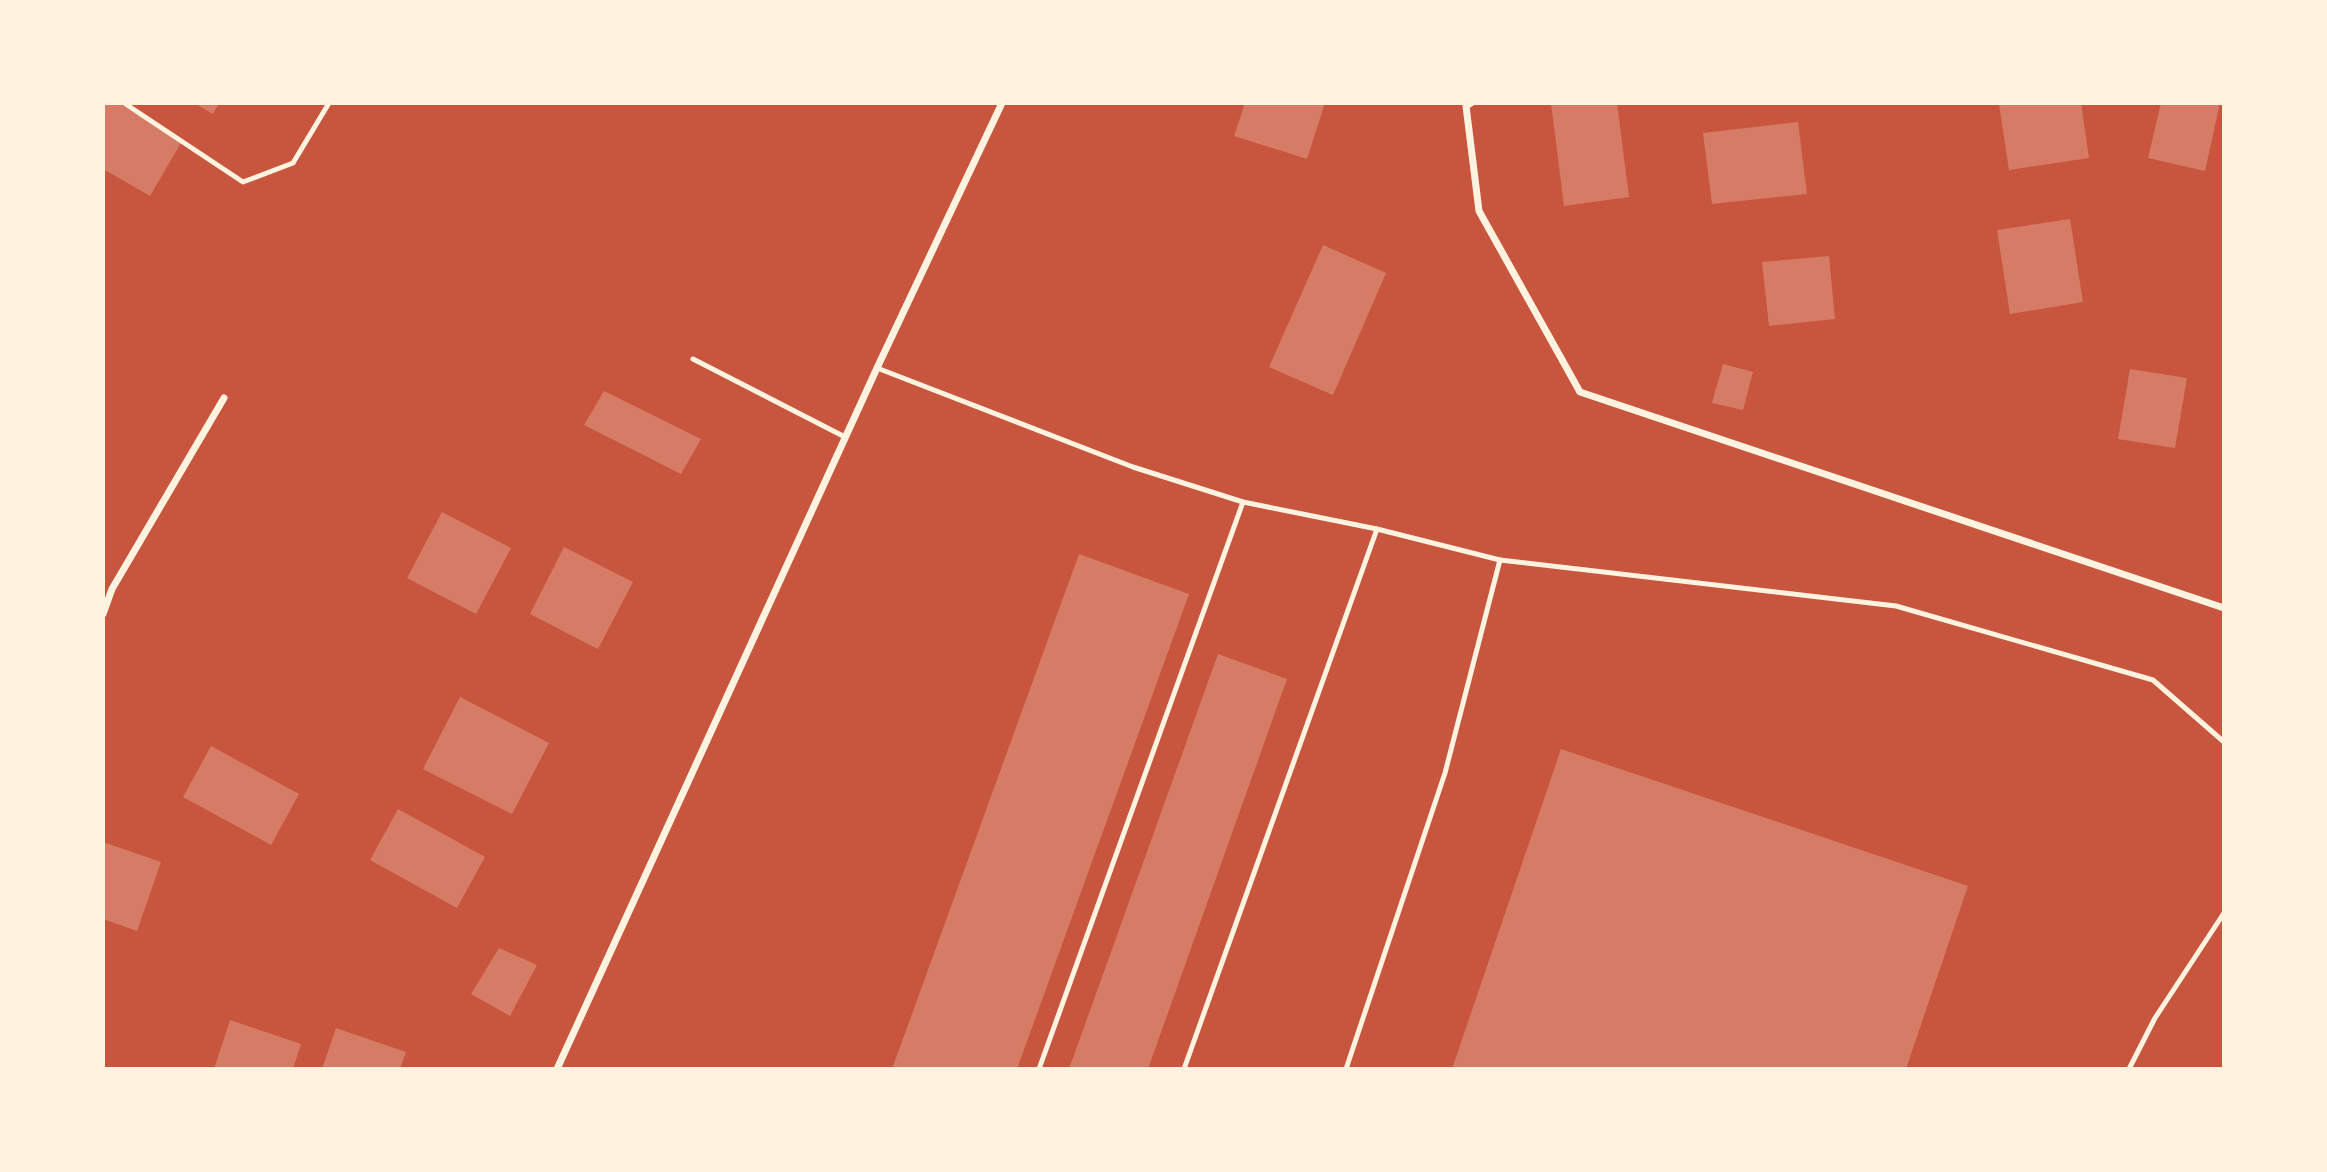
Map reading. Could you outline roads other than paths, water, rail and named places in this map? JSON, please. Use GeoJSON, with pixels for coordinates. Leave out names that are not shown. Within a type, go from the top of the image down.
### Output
{"type":"FeatureCollection","features":[{"type":"Feature","properties":{"kind":"street"},"geometry":{"type":"LineString","coordinates":[[557,1069],[845,437],[1002,103]]}},
{"type":"Feature","properties":{"kind":"street"},"geometry":{"type":"LineString","coordinates":[[1471,103],[1466,106],[1479,211],[1580,392],[2224,608]]}},
{"type":"Feature","properties":{"kind":"street"},"geometry":{"type":"LineString","coordinates":[[103,614],[112,589],[224,398]]}},
{"type":"Feature","properties":{"kind":"lane"},"geometry":{"type":"LineString","coordinates":[[124,103],[243,182],[293,163],[329,103]]}},
{"type":"Feature","properties":{"kind":"lane"},"geometry":{"type":"LineString","coordinates":[[693,359],[845,437]]}},
{"type":"Feature","properties":{"kind":"lane"},"geometry":{"type":"LineString","coordinates":[[877,368],[1133,467],[1243,502],[1377,529],[1500,560],[1896,606],[2152,680],[2224,742]]}},
{"type":"Feature","properties":{"kind":"lane"},"geometry":{"type":"LineString","coordinates":[[1039,1069],[1243,502]]}},
{"type":"Feature","properties":{"kind":"lane"},"geometry":{"type":"LineString","coordinates":[[1184,1069],[1377,529]]}},
{"type":"Feature","properties":{"kind":"lane"},"geometry":{"type":"LineString","coordinates":[[1346,1069],[1445,773],[1500,560]]}},
{"type":"Feature","properties":{"kind":"lane"},"geometry":{"type":"LineString","coordinates":[[2129,1069],[2155,1018],[2224,913]]}}]}
